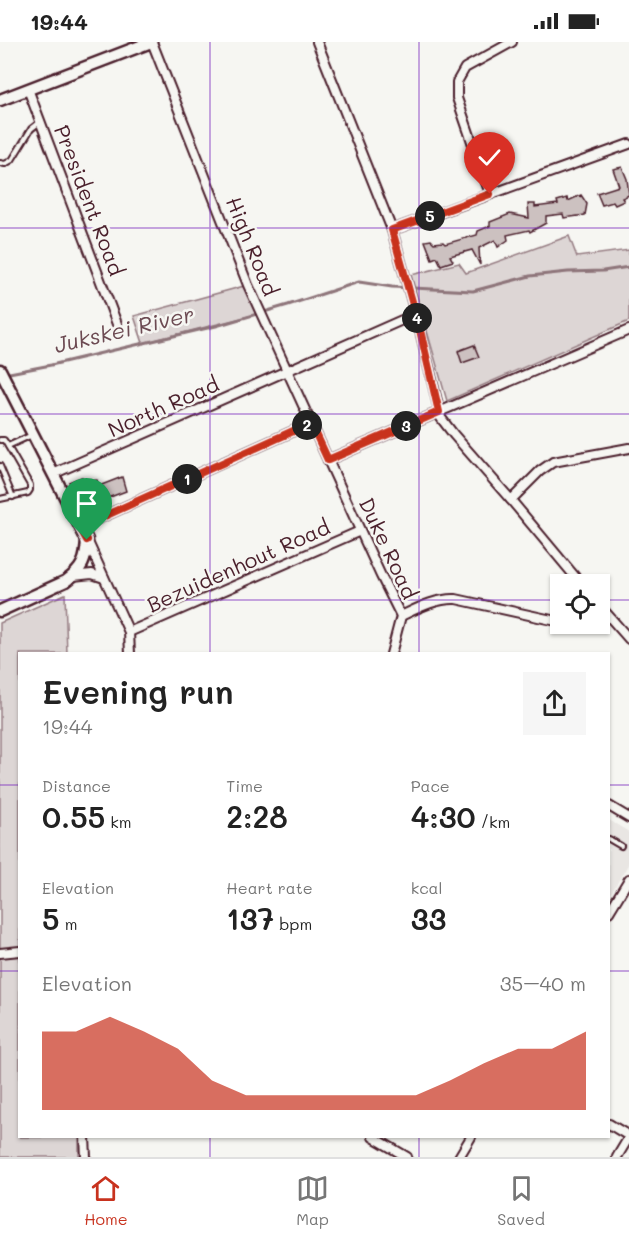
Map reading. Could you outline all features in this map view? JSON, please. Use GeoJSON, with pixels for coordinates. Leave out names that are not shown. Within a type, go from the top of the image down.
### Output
{"type":"FeatureCollection","features":[{"type":"Feature","properties":{"kind":"main road"},"geometry":{"type":"LineString","coordinates":[[0,100],[151,42]]}},
{"type":"Feature","properties":{"kind":"main road"},"geometry":{"type":"LineString","coordinates":[[0,369],[87,540],[85,560],[73,576],[0,611]]}},
{"type":"Feature","properties":{"kind":"street","name":"High Road"},"geometry":{"type":"LineString","coordinates":[[151,42],[248,285],[328,460]]}},
{"type":"Feature","properties":{"kind":"street"},"geometry":{"type":"LineString","coordinates":[[317,42],[392,230],[420,330],[439,412],[454,435],[573,574]]}},
{"type":"Feature","properties":{"kind":"street"},"geometry":{"type":"LineString","coordinates":[[490,194],[458,98],[457,82],[465,68],[512,42]]}},
{"type":"Feature","properties":{"kind":"street","name":"President Road"},"geometry":{"type":"LineString","coordinates":[[28,89],[117,324]]}},
{"type":"Feature","properties":{"kind":"street"},"geometry":{"type":"LineString","coordinates":[[392,230],[629,144]]}},
{"type":"Feature","properties":{"kind":"street","name":"North Road"},"geometry":{"type":"LineString","coordinates":[[53,474],[402,320]]}},
{"type":"Feature","properties":{"kind":"street"},"geometry":{"type":"LineString","coordinates":[[328,460],[629,330]]}},
{"type":"Feature","properties":{"kind":"street"},"geometry":{"type":"LineString","coordinates":[[80,527],[311,423]]}},
{"type":"Feature","properties":{"kind":"street"},"geometry":{"type":"LineString","coordinates":[[511,500],[540,471],[554,462],[629,448]]}},
{"type":"Feature","properties":{"kind":"street","name":"Duke Road"},"geometry":{"type":"LineString","coordinates":[[328,460],[401,616],[392,652]]}},
{"type":"Feature","properties":{"kind":"street","name":"Bezuidenhout Road"},"geometry":{"type":"LineString","coordinates":[[129,632],[360,531]]}},
{"type":"Feature","properties":{"kind":"street"},"geometry":{"type":"LineString","coordinates":[[87,540],[129,632],[130,652]]}},
{"type":"Feature","properties":{"kind":"street"},"geometry":{"type":"LineString","coordinates":[[73,576],[92,574],[104,578]]}},
{"type":"Feature","properties":{"kind":"street"},"geometry":{"type":"LineString","coordinates":[[401,616],[436,602],[456,599],[550,620]]}},
{"type":"Feature","properties":{"kind":"street"},"geometry":{"type":"LineString","coordinates":[[610,617],[629,639]]}},
{"type":"Feature","properties":{"kind":"street"},"geometry":{"type":"LineString","coordinates":[[610,810],[629,818]]}},
{"type":"Feature","properties":{"kind":"street"},"geometry":{"type":"LineString","coordinates":[[610,910],[629,879]]}},
{"type":"Feature","properties":{"kind":"street"},"geometry":{"type":"LineString","coordinates":[[0,952],[18,951]]}},
{"type":"Feature","properties":{"kind":"street"},"geometry":{"type":"LineString","coordinates":[[610,1125],[629,1137],[617,1157]]}},
{"type":"Feature","properties":{"kind":"street"},"geometry":{"type":"LineString","coordinates":[[85,1138],[86,1157]]}},
{"type":"Feature","properties":{"kind":"street"},"geometry":{"type":"LineString","coordinates":[[375,1138],[407,1157]]}},
{"type":"Feature","properties":{"kind":"street"},"geometry":{"type":"LineString","coordinates":[[459,1157],[470,1138]]}},
{"type":"Feature","properties":{"kind":"lane"},"geometry":{"type":"LineString","coordinates":[[0,163],[4,164],[12,160],[31,129],[40,122]]}},
{"type":"Feature","properties":{"kind":"lane"},"geometry":{"type":"LineString","coordinates":[[8,446],[33,435]]}},
{"type":"Feature","properties":{"kind":"lane"},"geometry":{"type":"LineString","coordinates":[[0,440],[4,440],[30,485],[28,493],[0,499]]}},
{"type":"Feature","properties":{"kind":"lane"},"geometry":{"type":"LineString","coordinates":[[0,466],[13,496]]}},
{"type":"Feature","properties":{"kind":"lane"},"geometry":{"type":"LineString","coordinates":[[610,839],[621,846]]}},
{"type":"Feature","properties":{"kind":"shaded area"},"geometry":{"type":"Polygon","coordinates":[[[569,236],[577,257],[629,250],[629,321],[447,401],[411,275],[459,263],[466,273],[569,236]]]}},
{"type":"Feature","properties":{"kind":"shaded area"},"geometry":{"type":"Polygon","coordinates":[[[248,285],[261,313],[143,343],[134,316],[248,285]]]}},
{"type":"Feature","properties":{"kind":"shaded area"},"geometry":{"type":"Polygon","coordinates":[[[65,594],[67,652],[18,652],[18,1138],[79,1138],[79,1157],[0,1157],[0,623],[65,594]]]}},
{"type":"Feature","properties":{"kind":"shaded area"},"geometry":{"type":"Polygon","coordinates":[[[610,821],[629,832],[629,863],[610,895],[610,821]]]}},
{"type":"Feature","properties":{"kind":"building"},"geometry":{"type":"Polygon","coordinates":[[[622,167],[627,179],[629,195],[622,198],[624,201],[615,205],[613,202],[602,205],[597,193],[619,186],[613,169],[622,167]]]}},
{"type":"Feature","properties":{"kind":"building"},"geometry":{"type":"Polygon","coordinates":[[[581,195],[587,204],[585,215],[564,218],[563,214],[546,216],[546,223],[530,232],[529,230],[507,235],[508,240],[498,247],[495,240],[479,248],[480,265],[472,250],[450,256],[453,261],[441,265],[437,257],[432,259],[425,241],[431,240],[434,243],[443,242],[445,244],[477,235],[478,231],[490,226],[490,222],[510,214],[529,218],[528,204],[535,204],[535,207],[558,204],[557,201],[567,198],[568,201],[581,195]]]}},
{"type":"Feature","properties":{"kind":"building"},"geometry":{"type":"Polygon","coordinates":[[[474,345],[479,357],[462,363],[458,351],[474,345]]]}},
{"type":"Feature","properties":{"kind":"building"},"geometry":{"type":"Polygon","coordinates":[[[82,477],[85,482],[97,480],[99,486],[122,477],[126,491],[84,507],[69,482],[82,477]]]}},
{"type":"Feature","properties":{"kind":"waterway","name":"Jukskei River"},"geometry":{"type":"LineString","coordinates":[[4,374],[216,326],[359,282],[392,287],[473,291],[530,276],[629,267]]}},
{"type":"Feature","properties":{"kind":"route"},"geometry":{"type":"LineString","coordinates":[[87,540],[80,527],[311,423],[328,460],[439,412],[420,330],[392,230],[490,194]]}}]}
